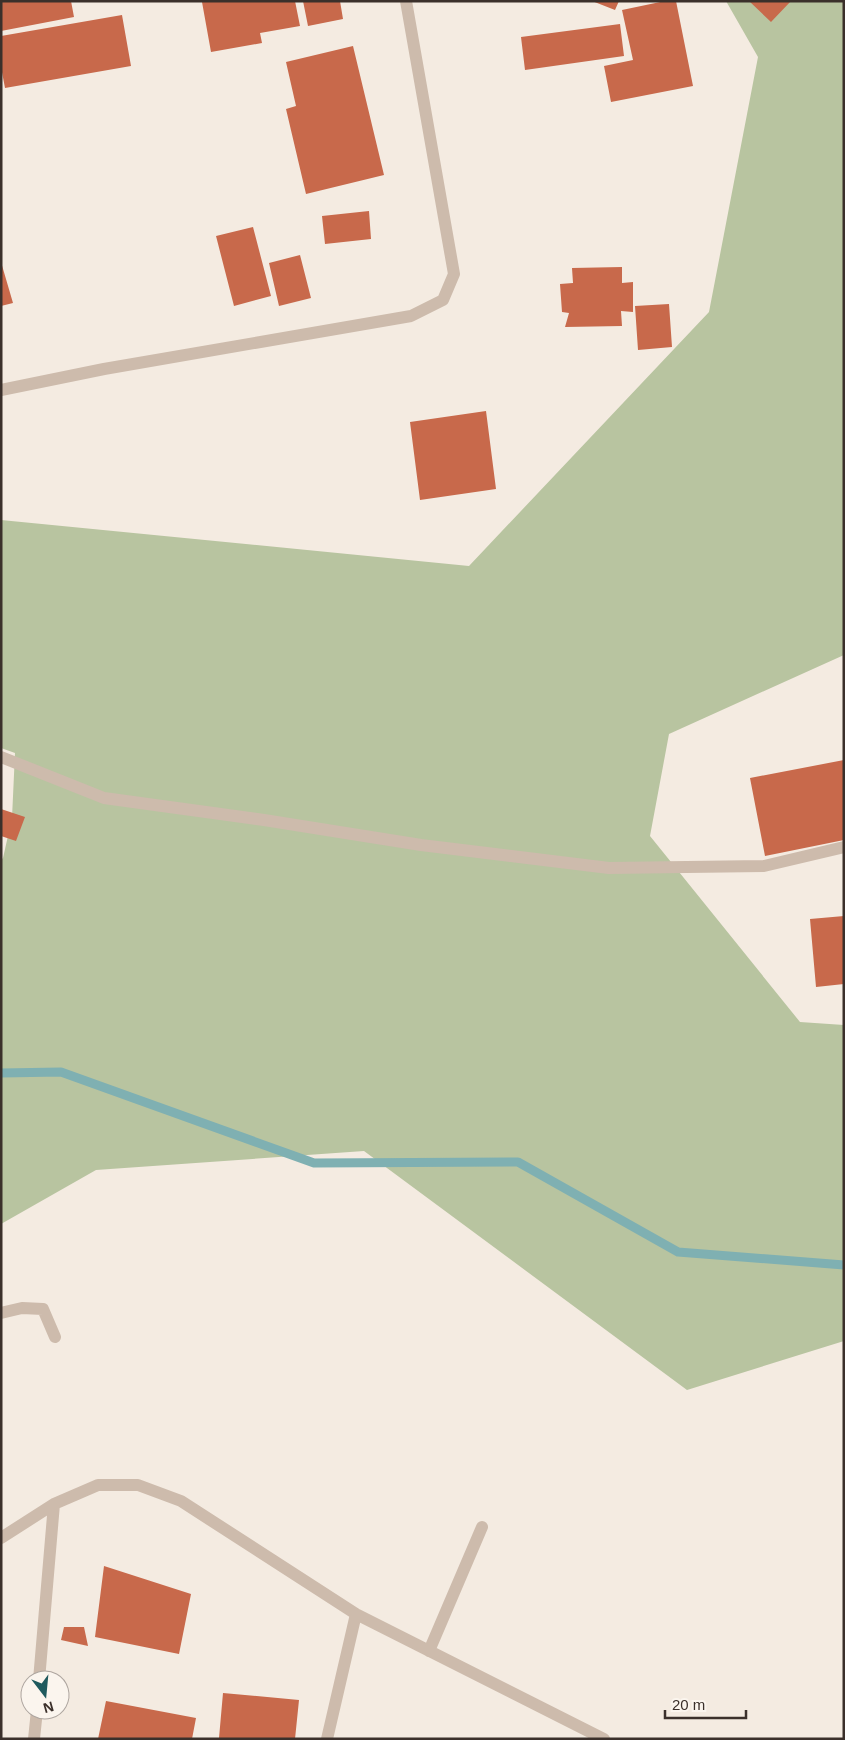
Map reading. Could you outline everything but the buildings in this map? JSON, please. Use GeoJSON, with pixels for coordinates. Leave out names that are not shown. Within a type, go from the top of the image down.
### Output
{"type":"FeatureCollection","features":[{"type":"Feature","properties":{"kind":"street"},"geometry":{"type":"LineString","coordinates":[[1,390],[104,369],[411,316],[443,300],[454,274],[406,1]]}},
{"type":"Feature","properties":{"kind":"street"},"geometry":{"type":"LineString","coordinates":[[1,757],[104,798],[264,820],[422,845],[609,868],[764,866],[844,847]]}},
{"type":"Feature","properties":{"kind":"street"},"geometry":{"type":"LineString","coordinates":[[1,1313],[22,1308],[43,1309],[55,1338]]}},
{"type":"Feature","properties":{"kind":"street"},"geometry":{"type":"LineString","coordinates":[[1,1538],[54,1504],[98,1485],[138,1485],[181,1500],[356,1614],[604,1739]]}},
{"type":"Feature","properties":{"kind":"street"},"geometry":{"type":"LineString","coordinates":[[40,1670],[54,1504]]}},
{"type":"Feature","properties":{"kind":"street"},"geometry":{"type":"LineString","coordinates":[[429,1651],[482,1527]]}},
{"type":"Feature","properties":{"kind":"street"},"geometry":{"type":"LineString","coordinates":[[327,1739],[356,1614]]}},
{"type":"Feature","properties":{"kind":"street"},"geometry":{"type":"LineString","coordinates":[[34,1739],[36,1720]]}},
{"type":"Feature","properties":{"kind":"green space"},"geometry":{"type":"Polygon","coordinates":[[[726,1],[844,1],[844,655],[669,734],[650,836],[800,1022],[844,1025],[844,1341],[687,1390],[364,1151],[96,1170],[1,1224],[1,860],[12,818],[15,753],[1,748],[1,520],[469,566],[709,312],[758,57],[726,1]]]}},
{"type":"Feature","properties":{"kind":"waterway"},"geometry":{"type":"LineString","coordinates":[[1,1073],[61,1072],[314,1163],[518,1162],[678,1252],[844,1265]]}}]}
